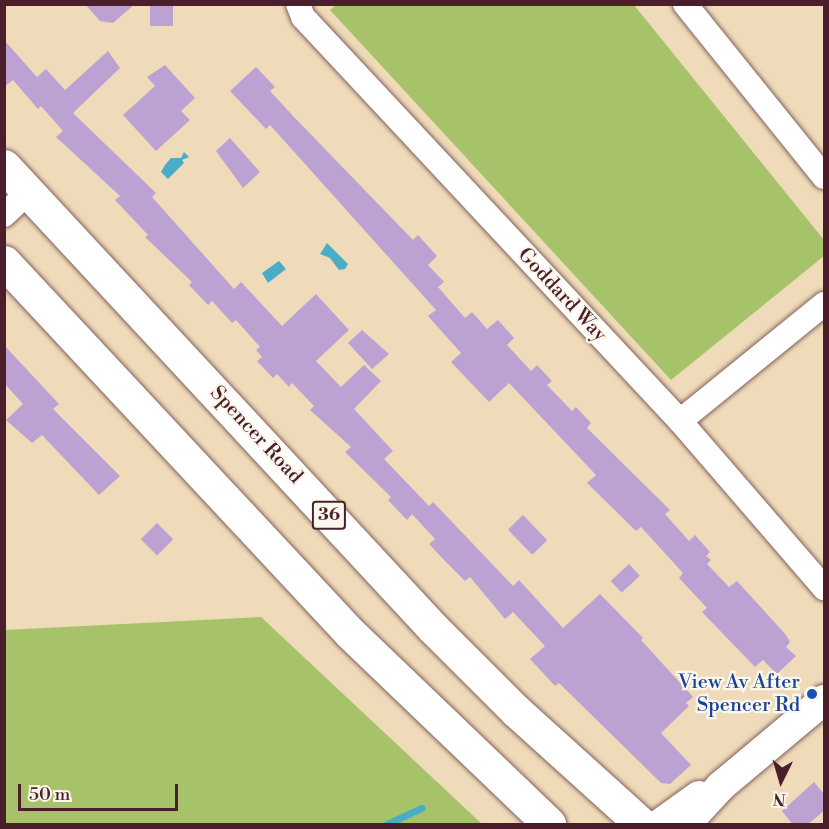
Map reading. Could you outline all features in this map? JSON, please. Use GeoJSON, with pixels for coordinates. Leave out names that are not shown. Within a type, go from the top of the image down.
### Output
{"type":"FeatureCollection","features":[{"type":"Feature","properties":{"kind":"main road","name":"Spencer Road"},"geometry":{"type":"LineString","coordinates":[[4,166],[434,627],[515,710],[641,825]]}},
{"type":"Feature","properties":{"kind":"main road"},"geometry":{"type":"LineString","coordinates":[[4,262],[350,633],[549,825]]}},
{"type":"Feature","properties":{"kind":"street","name":"Goddard Way"},"geometry":{"type":"LineString","coordinates":[[298,4],[303,17],[680,422],[825,588]]}},
{"type":"Feature","properties":{"kind":"street"},"geometry":{"type":"LineString","coordinates":[[685,4],[825,177]]}},
{"type":"Feature","properties":{"kind":"street"},"geometry":{"type":"LineString","coordinates":[[4,215],[29,192]]}},
{"type":"Feature","properties":{"kind":"street"},"geometry":{"type":"LineString","coordinates":[[680,422],[825,304]]}},
{"type":"Feature","properties":{"kind":"street"},"geometry":{"type":"LineString","coordinates":[[686,825],[721,786],[825,700]]}},
{"type":"Feature","properties":{"kind":"street"},"geometry":{"type":"LineString","coordinates":[[660,825],[693,798],[721,786]]}},
{"type":"Feature","properties":{"kind":"green space"},"geometry":{"type":"Polygon","coordinates":[[[336,5],[634,5],[824,240],[824,256],[671,380],[330,10],[336,5]]]}},
{"type":"Feature","properties":{"kind":"green space"},"geometry":{"type":"Polygon","coordinates":[[[261,617],[482,824],[5,824],[5,630],[261,617]]]}},
{"type":"Feature","properties":{"kind":"water"},"geometry":{"type":"Polygon","coordinates":[[[184,152],[189,157],[182,160],[184,163],[168,179],[161,172],[165,165],[171,158],[181,158],[184,152]]]}},
{"type":"Feature","properties":{"kind":"water"},"geometry":{"type":"Polygon","coordinates":[[[327,243],[348,264],[345,269],[339,270],[330,258],[320,254],[327,243]]]}},
{"type":"Feature","properties":{"kind":"water"},"geometry":{"type":"Polygon","coordinates":[[[279,261],[286,269],[268,283],[262,273],[279,261]]]}},
{"type":"Feature","properties":{"kind":"building"},"geometry":{"type":"Polygon","coordinates":[[[85,4],[135,4],[113,23],[100,21],[85,4]]]}},
{"type":"Feature","properties":{"kind":"building"},"geometry":{"type":"Polygon","coordinates":[[[150,4],[173,4],[173,26],[150,26],[150,4]]]}},
{"type":"Feature","properties":{"kind":"building"},"geometry":{"type":"Polygon","coordinates":[[[4,40],[37,77],[46,69],[65,90],[108,51],[120,68],[73,113],[156,193],[152,197],[234,289],[241,282],[282,326],[316,294],[349,330],[316,361],[341,387],[364,365],[381,381],[354,409],[393,451],[384,459],[429,506],[433,502],[513,586],[519,580],[563,628],[600,594],[643,638],[641,640],[693,697],[686,703],[689,706],[661,733],[691,765],[670,784],[661,783],[559,683],[555,686],[530,659],[545,646],[513,612],[505,619],[470,577],[465,581],[429,544],[435,539],[412,514],[407,520],[388,500],[391,497],[345,452],[351,447],[310,410],[314,406],[292,383],[289,387],[277,374],[273,378],[257,361],[262,357],[256,350],[260,347],[236,320],[232,323],[212,301],[208,305],[189,285],[192,282],[145,237],[148,235],[115,200],[120,196],[56,137],[63,131],[41,106],[38,109],[13,80],[4,87],[4,40]]]}},
{"type":"Feature","properties":{"kind":"building"},"geometry":{"type":"Polygon","coordinates":[[[165,65],[195,98],[181,111],[190,120],[156,151],[123,115],[155,86],[147,77],[165,65]]]}},
{"type":"Feature","properties":{"kind":"building"},"geometry":{"type":"Polygon","coordinates":[[[256,67],[275,87],[270,91],[294,117],[413,240],[418,235],[437,256],[428,265],[444,282],[438,287],[465,318],[472,312],[487,329],[498,320],[514,338],[507,345],[531,371],[537,365],[552,381],[547,385],[572,411],[576,407],[591,423],[587,428],[670,510],[665,514],[689,541],[695,535],[710,552],[706,556],[711,560],[707,564],[729,587],[737,581],[786,635],[790,642],[786,647],[796,656],[777,674],[763,660],[755,667],[702,612],[707,608],[679,578],[683,573],[641,527],[636,531],[587,483],[596,475],[509,383],[489,402],[451,362],[461,353],[428,316],[436,310],[270,125],[266,129],[230,91],[256,67]]]}},
{"type":"Feature","properties":{"kind":"building"},"geometry":{"type":"Polygon","coordinates":[[[230,138],[260,172],[243,188],[216,151],[230,138]]]}},
{"type":"Feature","properties":{"kind":"building"},"geometry":{"type":"Polygon","coordinates":[[[362,330],[389,354],[372,369],[348,343],[362,330]]]}},
{"type":"Feature","properties":{"kind":"building"},"geometry":{"type":"Polygon","coordinates":[[[4,345],[59,404],[53,409],[120,476],[99,495],[42,435],[32,443],[6,420],[23,404],[4,383],[4,345]]]}},
{"type":"Feature","properties":{"kind":"building"},"geometry":{"type":"Polygon","coordinates":[[[523,515],[547,540],[532,555],[508,530],[523,515]]]}},
{"type":"Feature","properties":{"kind":"building"},"geometry":{"type":"Polygon","coordinates":[[[157,523],[173,539],[157,556],[141,539],[157,523]]]}},
{"type":"Feature","properties":{"kind":"building"},"geometry":{"type":"Polygon","coordinates":[[[629,564],[640,576],[622,593],[611,581],[629,564]]]}},
{"type":"Feature","properties":{"kind":"building"},"geometry":{"type":"Polygon","coordinates":[[[814,782],[825,795],[825,810],[807,825],[793,825],[782,811],[814,782]]]}},
{"type":"Feature","properties":{"kind":"waterway"},"geometry":{"type":"LineString","coordinates":[[387,824],[422,808]]}},
{"type":"Feature","properties":{"kind":"place","name":"View Av After Spencer Rd"},"geometry":{"type":"Point","coordinates":[812,694]}}]}
